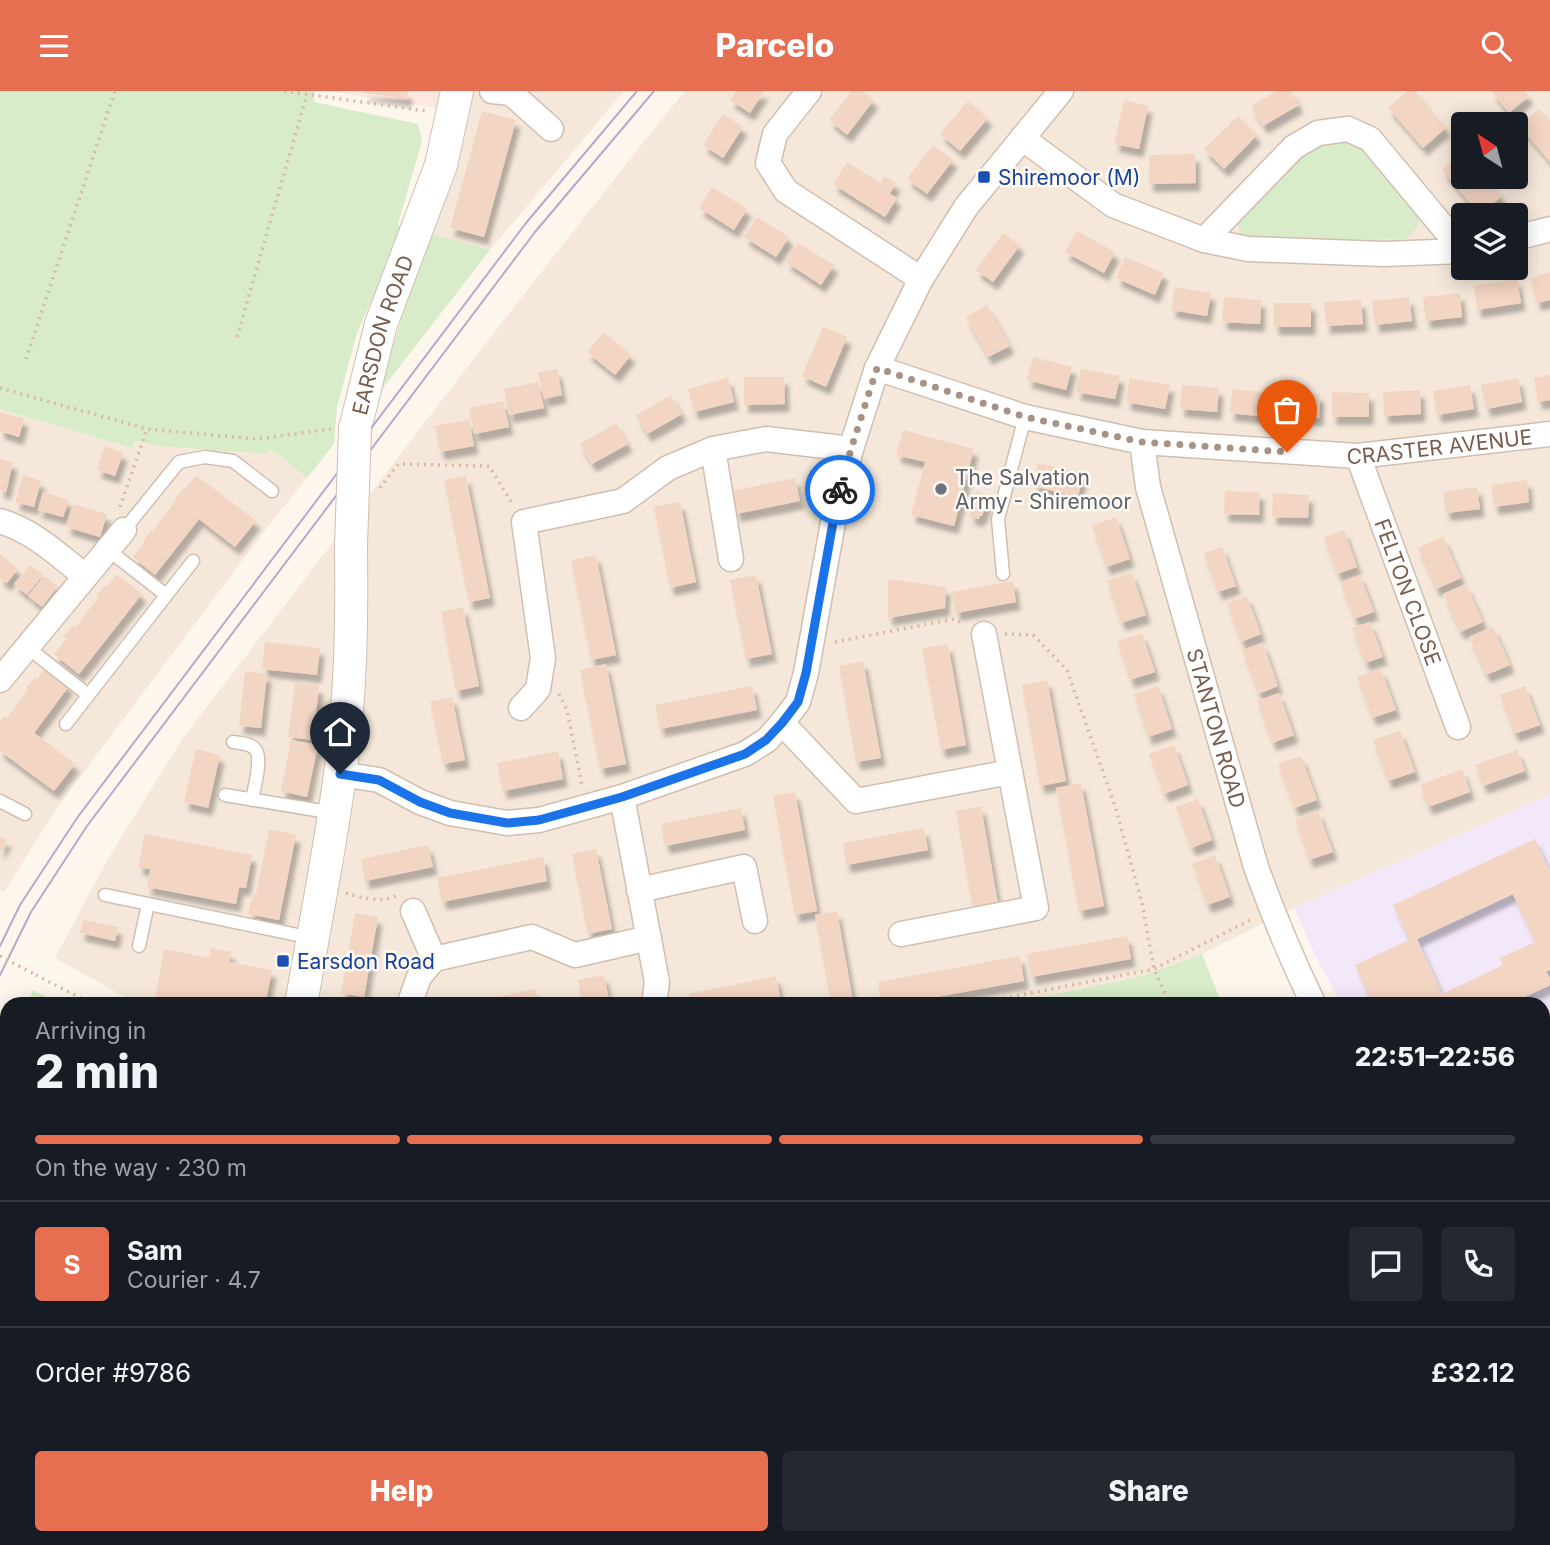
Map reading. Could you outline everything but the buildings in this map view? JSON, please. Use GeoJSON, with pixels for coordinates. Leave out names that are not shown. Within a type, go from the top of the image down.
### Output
{"type":"FeatureCollection","features":[{"type":"Feature","properties":{"kind":"street"},"geometry":{"type":"LineString","coordinates":[[492,91],[511,93],[551,129]]}},
{"type":"Feature","properties":{"kind":"street"},"geometry":{"type":"LineString","coordinates":[[809,91],[775,134],[768,163],[786,191],[920,279]]}},
{"type":"Feature","properties":{"kind":"street"},"geometry":{"type":"LineString","coordinates":[[340,774],[379,780],[420,802],[450,813],[507,823],[539,820],[622,797],[745,754],[766,740],[798,702],[806,673],[834,517],[851,449],[877,368],[920,279],[966,207],[1062,91]]}},
{"type":"Feature","properties":{"kind":"street","name":"EARSDON ROAD"},"geometry":{"type":"LineString","coordinates":[[302,997],[340,774],[348,694],[352,606],[349,428],[381,324],[440,165],[455,103]]}},
{"type":"Feature","properties":{"kind":"street"},"geometry":{"type":"LineString","coordinates":[[1204,240],[1294,147],[1318,133],[1348,129],[1370,139],[1451,237]]}},
{"type":"Feature","properties":{"kind":"street"},"geometry":{"type":"LineString","coordinates":[[1022,138],[1113,205],[1204,240],[1248,249],[1384,254],[1451,251]]}},
{"type":"Feature","properties":{"kind":"street"},"geometry":{"type":"LineString","coordinates":[[1528,235],[1550,229]]}},
{"type":"Feature","properties":{"kind":"street","name":"CRASTER AVENUE"},"geometry":{"type":"LineString","coordinates":[[877,368],[1025,417],[1142,442],[1358,456],[1550,434]]}},
{"type":"Feature","properties":{"kind":"street"},"geometry":{"type":"LineString","coordinates":[[521,708],[538,689],[543,658],[524,522],[622,501],[668,468],[713,449],[766,439],[851,449]]}},
{"type":"Feature","properties":{"kind":"street","name":"STANTON ROAD"},"geometry":{"type":"LineString","coordinates":[[1142,442],[1148,487],[1256,867],[1271,909],[1310,997]]}},
{"type":"Feature","properties":{"kind":"street"},"geometry":{"type":"LineString","coordinates":[[713,449],[731,559]]}},
{"type":"Feature","properties":{"kind":"street","name":"FELTON CLOSE"},"geometry":{"type":"LineString","coordinates":[[1358,456],[1458,727]]}},
{"type":"Feature","properties":{"kind":"street"},"geometry":{"type":"LineString","coordinates":[[0,521],[19,527],[43,542],[85,576]]}},
{"type":"Feature","properties":{"kind":"street"},"geometry":{"type":"LineString","coordinates":[[0,680],[124,530]]}},
{"type":"Feature","properties":{"kind":"street"},"geometry":{"type":"LineString","coordinates":[[901,934],[1036,908],[984,634]]}},
{"type":"Feature","properties":{"kind":"street"},"geometry":{"type":"LineString","coordinates":[[782,723],[856,801],[1010,772]]}},
{"type":"Feature","properties":{"kind":"street"},"geometry":{"type":"LineString","coordinates":[[622,797],[657,982],[655,997]]}},
{"type":"Feature","properties":{"kind":"street"},"geometry":{"type":"LineString","coordinates":[[639,890],[744,867],[755,921]]}},
{"type":"Feature","properties":{"kind":"street"},"geometry":{"type":"LineString","coordinates":[[413,911],[434,959]]}},
{"type":"Feature","properties":{"kind":"street"},"geometry":{"type":"LineString","coordinates":[[412,997],[419,977],[434,959],[532,937],[575,955],[649,938]]}},
{"type":"Feature","properties":{"kind":"lane"},"geometry":{"type":"LineString","coordinates":[[1003,574],[998,519],[1025,417]]}},
{"type":"Feature","properties":{"kind":"lane"},"geometry":{"type":"LineString","coordinates":[[124,530],[179,462],[205,457],[233,461],[272,491]]}},
{"type":"Feature","properties":{"kind":"lane"},"geometry":{"type":"LineString","coordinates":[[107,549],[166,595]]}},
{"type":"Feature","properties":{"kind":"lane"},"geometry":{"type":"LineString","coordinates":[[66,724],[193,561]]}},
{"type":"Feature","properties":{"kind":"lane"},"geometry":{"type":"LineString","coordinates":[[27,647],[88,695]]}},
{"type":"Feature","properties":{"kind":"lane"},"geometry":{"type":"LineString","coordinates":[[233,742],[256,749],[259,758],[251,800]]}},
{"type":"Feature","properties":{"kind":"lane"},"geometry":{"type":"LineString","coordinates":[[225,795],[334,813]]}},
{"type":"Feature","properties":{"kind":"lane"},"geometry":{"type":"LineString","coordinates":[[0,801],[25,814]]}},
{"type":"Feature","properties":{"kind":"lane"},"geometry":{"type":"LineString","coordinates":[[105,895],[312,938]]}},
{"type":"Feature","properties":{"kind":"lane"},"geometry":{"type":"LineString","coordinates":[[139,946],[148,904]]}},
{"type":"Feature","properties":{"kind":"path"},"geometry":{"type":"LineString","coordinates":[[26,359],[115,91]]}},
{"type":"Feature","properties":{"kind":"path"},"geometry":{"type":"LineString","coordinates":[[284,91],[455,103]]}},
{"type":"Feature","properties":{"kind":"path"},"geometry":{"type":"LineString","coordinates":[[237,337],[307,94]]}},
{"type":"Feature","properties":{"kind":"path"},"geometry":{"type":"LineString","coordinates":[[0,388],[148,429],[257,439],[349,428]]}},
{"type":"Feature","properties":{"kind":"path"},"geometry":{"type":"LineString","coordinates":[[124,530],[115,523],[148,429]]}},
{"type":"Feature","properties":{"kind":"path"},"geometry":{"type":"LineString","coordinates":[[398,464],[489,466],[524,522]]}},
{"type":"Feature","properties":{"kind":"path"},"geometry":{"type":"LineString","coordinates":[[810,647],[954,619],[984,634],[1033,635],[1067,670],[1115,806],[1142,903],[1154,969],[1166,997]]}},
{"type":"Feature","properties":{"kind":"path"},"geometry":{"type":"LineString","coordinates":[[543,658],[567,710],[586,807]]}},
{"type":"Feature","properties":{"kind":"path"},"geometry":{"type":"LineString","coordinates":[[321,884],[362,898],[390,899],[400,894],[413,911]]}},
{"type":"Feature","properties":{"kind":"path"},"geometry":{"type":"LineString","coordinates":[[1010,997],[1154,969],[1271,909]]}},
{"type":"Feature","properties":{"kind":"path"},"geometry":{"type":"LineString","coordinates":[[0,956],[79,997]]}},
{"type":"Feature","properties":{"kind":"shaded area"},"geometry":{"type":"Polygon","coordinates":[[[326,91],[440,91],[437,108],[326,91]]]}},
{"type":"Feature","properties":{"kind":"shaded area"},"geometry":{"type":"Polygon","coordinates":[[[474,91],[624,91],[490,250],[433,234],[474,91]]]}},
{"type":"Feature","properties":{"kind":"shaded area"},"geometry":{"type":"Polygon","coordinates":[[[685,91],[1550,91],[1550,795],[1294,908],[1202,954],[1146,975],[1042,997],[125,997],[55,958],[109,857],[183,738],[478,353],[685,91]]]}},
{"type":"Feature","properties":{"kind":"shaded area"},"geometry":{"type":"Polygon","coordinates":[[[0,409],[131,448],[134,441],[158,446],[266,454],[271,449],[307,478],[59,805],[4,892],[0,890],[0,409]]]}},
{"type":"Feature","properties":{"kind":"shaded area"},"geometry":{"type":"Polygon","coordinates":[[[1550,795],[1550,997],[1338,997],[1315,956],[1294,908],[1550,795]]]}},
{"type":"Feature","properties":{"kind":"green space"},"geometry":{"type":"Polygon","coordinates":[[[0,91],[314,91],[314,102],[418,124],[422,141],[398,224],[402,232],[357,333],[337,407],[334,444],[307,478],[271,449],[266,454],[158,446],[134,441],[132,448],[0,409],[0,91]]]}},
{"type":"Feature","properties":{"kind":"green space"},"geometry":{"type":"Polygon","coordinates":[[[1346,138],[1366,147],[1416,207],[1419,222],[1413,232],[1404,239],[1253,240],[1239,232],[1239,215],[1301,150],[1346,138]]]}},
{"type":"Feature","properties":{"kind":"green space"},"geometry":{"type":"Polygon","coordinates":[[[433,234],[490,250],[379,393],[411,286],[433,234]]]}},
{"type":"Feature","properties":{"kind":"green space"},"geometry":{"type":"Polygon","coordinates":[[[1202,954],[1219,997],[1042,997],[1146,975],[1202,954]]]}},
{"type":"Feature","properties":{"kind":"green space"},"geometry":{"type":"Polygon","coordinates":[[[33,990],[47,997],[30,997],[33,990]]]}},
{"type":"Feature","properties":{"kind":"tram line"},"geometry":{"type":"LineString","coordinates":[[0,946],[20,905],[77,818],[526,223],[637,91]]}},
{"type":"Feature","properties":{"kind":"tram line"},"geometry":{"type":"LineString","coordinates":[[0,975],[31,912],[87,826],[535,232],[654,91]]}},
{"type":"Feature","properties":{"kind":"way so far"},"geometry":{"type":"LineString","coordinates":[[840,490],[877,368],[1025,417],[1142,442],[1287,452]]}},
{"type":"Feature","properties":{"kind":"place","name":"Shiremoor (M)"},"geometry":{"type":"Point","coordinates":[984,177]}},
{"type":"Feature","properties":{"kind":"place","name":"The Salvation Army - Shiremoor"},"geometry":{"type":"Point","coordinates":[941,489]}},
{"type":"Feature","properties":{"kind":"place","name":"Earsdon Road"},"geometry":{"type":"Point","coordinates":[283,961]}},
{"type":"Feature","properties":{"kind":"route"},"geometry":{"type":"LineString","coordinates":[[340,774],[379,780],[420,802],[450,813],[507,823],[539,820],[622,797],[745,754],[766,740],[798,702],[806,673],[840,490]]}}]}
